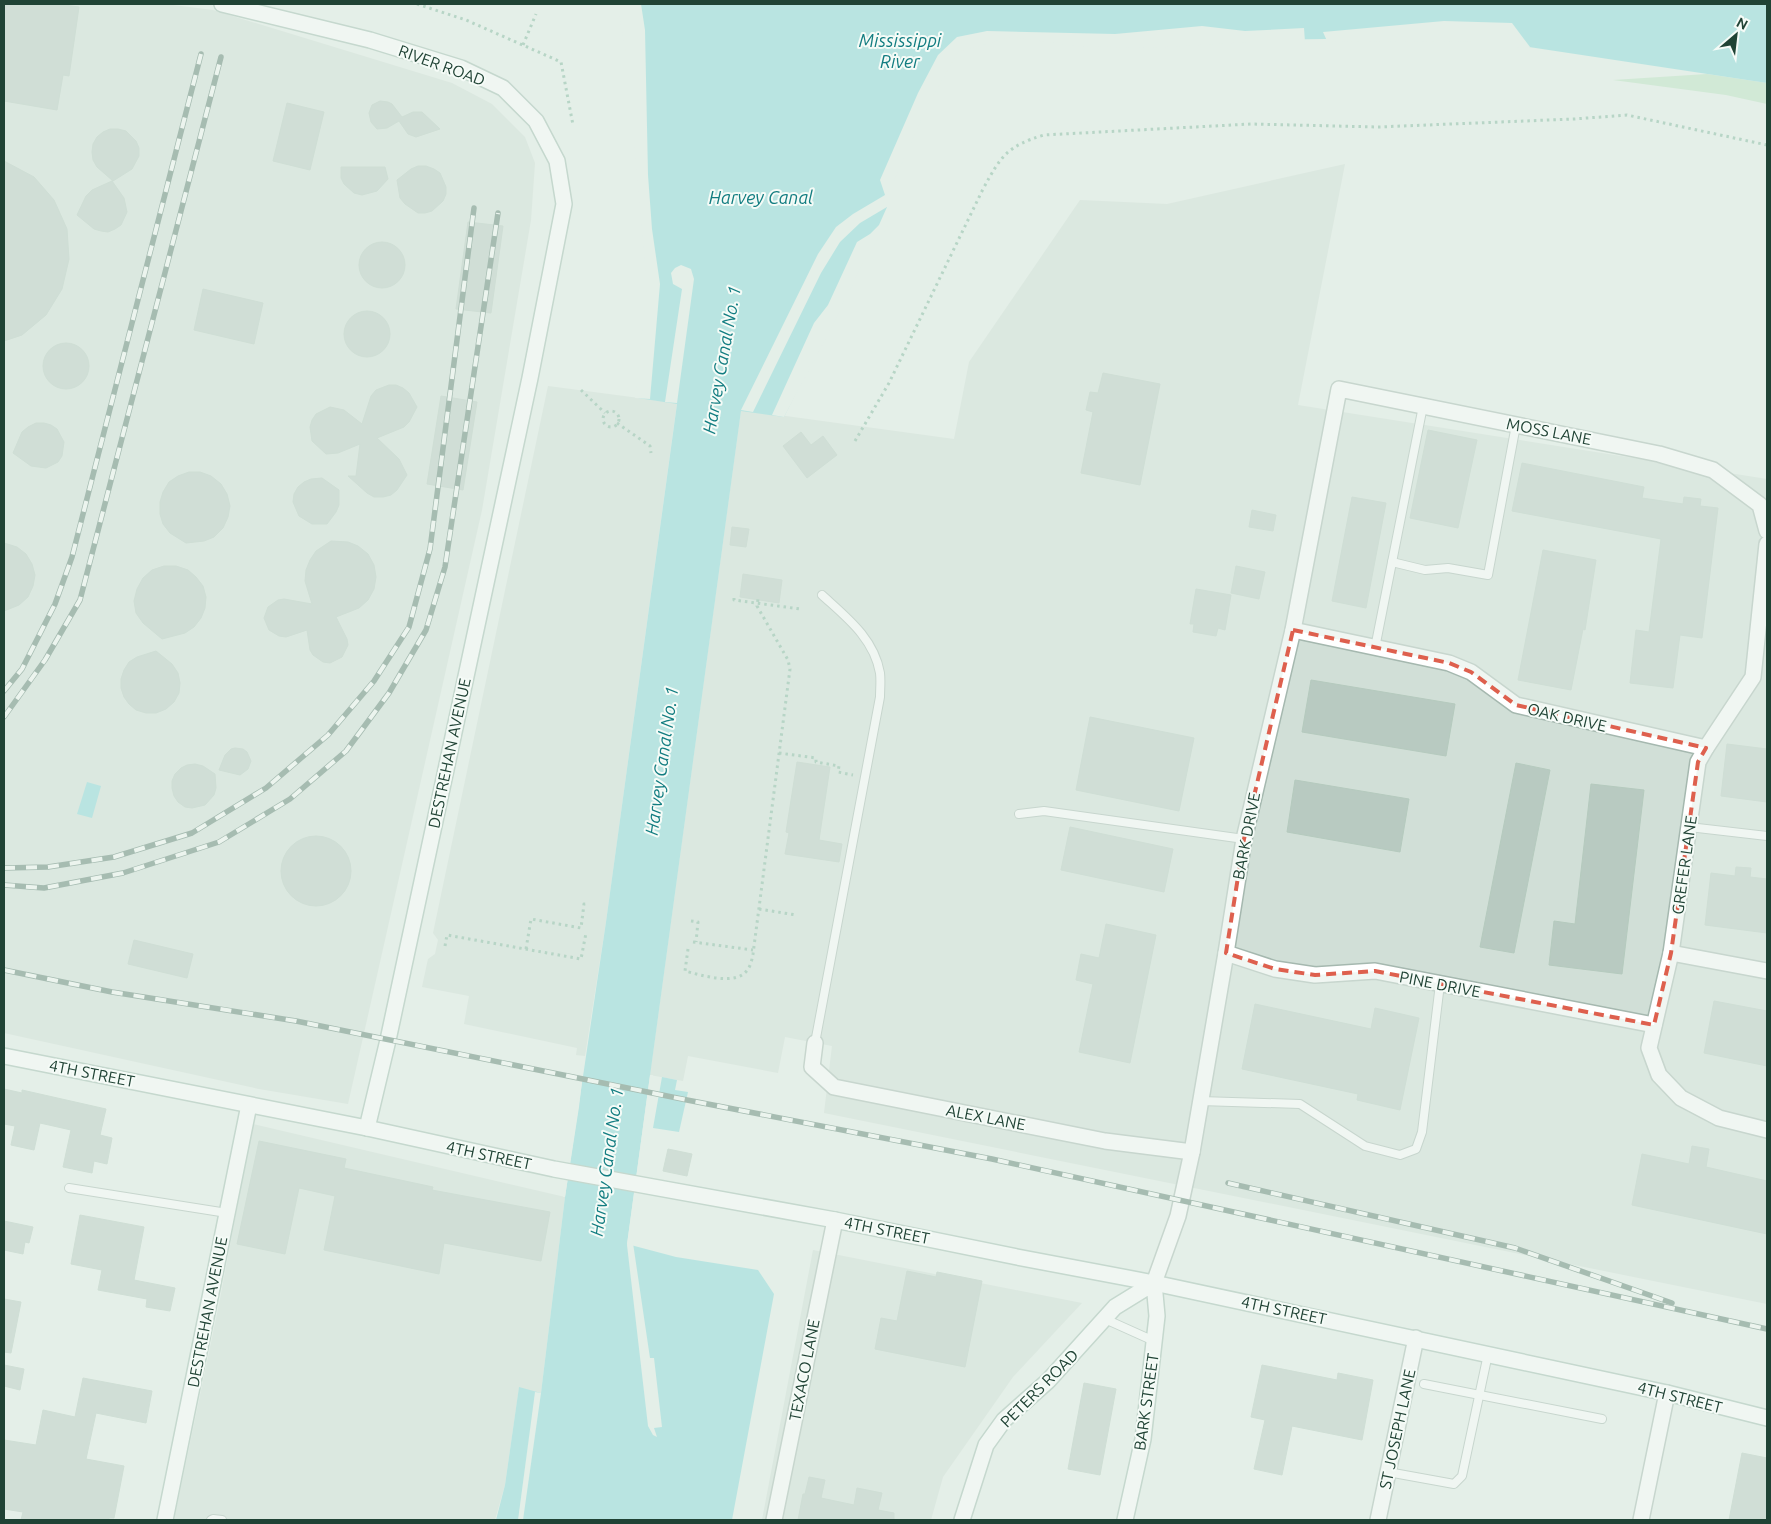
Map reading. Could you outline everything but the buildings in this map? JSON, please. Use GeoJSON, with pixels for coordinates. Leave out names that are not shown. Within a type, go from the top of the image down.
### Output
{"type":"FeatureCollection","features":[{"type":"Feature","properties":{"kind":"main road","name":"RIVER ROAD"},"geometry":{"type":"LineString","coordinates":[[222,4],[370,40],[460,68],[503,88],[536,121],[557,161],[564,204],[530,378]]}},
{"type":"Feature","properties":{"kind":"main road","name":"DESTREHAN AVENUE"},"geometry":{"type":"LineString","coordinates":[[367,1128],[388,1040],[530,378]]}},
{"type":"Feature","properties":{"kind":"main road","name":"MOSS LANE"},"geometry":{"type":"LineString","coordinates":[[1339,389],[1659,454],[1713,470],[1760,505],[1767,531]]}},
{"type":"Feature","properties":{"kind":"main road","name":"BARK DRIVE"},"geometry":{"type":"LineString","coordinates":[[1154,1282],[1178,1216],[1192,1152],[1244,839],[1292,630],[1339,389]]}},
{"type":"Feature","properties":{"kind":"main road","name":"GREFER LANE"},"geometry":{"type":"LineString","coordinates":[[1767,544],[1753,677],[1698,762],[1671,953],[1649,1048],[1659,1075],[1681,1098],[1719,1118],[1767,1130]]}},
{"type":"Feature","properties":{"kind":"main road","name":"OAK DRIVE"},"geometry":{"type":"LineString","coordinates":[[1292,630],[1449,663],[1471,672],[1516,705],[1706,748]]}},
{"type":"Feature","properties":{"kind":"main road","name":"PINE DRIVE"},"geometry":{"type":"LineString","coordinates":[[1226,953],[1275,969],[1316,975],[1375,971],[1654,1025]]}},
{"type":"Feature","properties":{"kind":"main road"},"geometry":{"type":"LineString","coordinates":[[1671,953],[1767,971]]}},
{"type":"Feature","properties":{"kind":"main road","name":"ALEX LANE"},"geometry":{"type":"LineString","coordinates":[[815,1043],[812,1067],[834,1087],[1105,1141],[1192,1152]]}},
{"type":"Feature","properties":{"kind":"main road","name":"4TH STREET"},"geometry":{"type":"LineString","coordinates":[[4,1056],[367,1128],[554,1169],[835,1220],[1017,1257],[1154,1282],[1667,1393],[1767,1418]]}},
{"type":"Feature","properties":{"kind":"main road","name":"DESTREHAN AVENUE"},"geometry":{"type":"LineString","coordinates":[[164,1520],[249,1104]]}},
{"type":"Feature","properties":{"kind":"main road","name":"TEXACO LANE"},"geometry":{"type":"LineString","coordinates":[[774,1520],[835,1220]]}},
{"type":"Feature","properties":{"kind":"main road","name":"PETERS ROAD"},"geometry":{"type":"LineString","coordinates":[[962,1520],[986,1445],[1004,1420],[1048,1381],[1115,1307],[1154,1282]]}},
{"type":"Feature","properties":{"kind":"main road","name":"BARK STREET"},"geometry":{"type":"LineString","coordinates":[[1125,1520],[1143,1439],[1157,1316],[1154,1282]]}},
{"type":"Feature","properties":{"kind":"main road","name":"ST JOSEPH LANE"},"geometry":{"type":"LineString","coordinates":[[1378,1520],[1416,1338]]}},
{"type":"Feature","properties":{"kind":"main road"},"geometry":{"type":"LineString","coordinates":[[1641,1520],[1667,1393]]}},
{"type":"Feature","properties":{"kind":"lane"},"geometry":{"type":"LineString","coordinates":[[1375,648],[1423,406]]}},
{"type":"Feature","properties":{"kind":"lane"},"geometry":{"type":"LineString","coordinates":[[1392,562],[1425,570],[1448,568],[1488,575],[1516,425]]}},
{"type":"Feature","properties":{"kind":"lane"},"geometry":{"type":"LineString","coordinates":[[815,1043],[880,697],[880,673],[872,648],[858,628],[822,595]]}},
{"type":"Feature","properties":{"kind":"lane"},"geometry":{"type":"LineString","coordinates":[[1019,814],[1044,811],[1244,839]]}},
{"type":"Feature","properties":{"kind":"lane"},"geometry":{"type":"LineString","coordinates":[[1689,827],[1767,836]]}},
{"type":"Feature","properties":{"kind":"lane"},"geometry":{"type":"LineString","coordinates":[[1200,1101],[1300,1104],[1365,1146],[1400,1155],[1416,1149],[1422,1132],[1440,984]]}},
{"type":"Feature","properties":{"kind":"lane"},"geometry":{"type":"LineString","coordinates":[[69,1188],[227,1213]]}},
{"type":"Feature","properties":{"kind":"lane"},"geometry":{"type":"LineString","coordinates":[[1105,1319],[1154,1341]]}},
{"type":"Feature","properties":{"kind":"lane"},"geometry":{"type":"LineString","coordinates":[[1388,1472],[1454,1484],[1462,1476],[1488,1354]]}},
{"type":"Feature","properties":{"kind":"lane"},"geometry":{"type":"LineString","coordinates":[[1424,1384],[1602,1419]]}},
{"type":"Feature","properties":{"kind":"lane"},"geometry":{"type":"LineString","coordinates":[[211,1520],[213,1518],[222,1520]]}},
{"type":"Feature","properties":{"kind":"path"},"geometry":{"type":"LineString","coordinates":[[417,4],[466,20],[560,62],[574,125]]}},
{"type":"Feature","properties":{"kind":"path"},"geometry":{"type":"LineString","coordinates":[[523,45],[536,14]]}},
{"type":"Feature","properties":{"kind":"path"},"geometry":{"type":"LineString","coordinates":[[856,441],[888,383],[997,163],[1012,148],[1024,141],[1044,135],[1251,124],[1378,127],[1564,120],[1627,115],[1767,145]]}},
{"type":"Feature","properties":{"kind":"path"},"geometry":{"type":"LineString","coordinates":[[581,390],[606,413]]}},
{"type":"Feature","properties":{"kind":"path"},"geometry":{"type":"LineString","coordinates":[[610,411],[617,414],[617,423],[613,426],[605,424],[603,417],[610,411]]}},
{"type":"Feature","properties":{"kind":"path"},"geometry":{"type":"LineString","coordinates":[[617,423],[650,446],[651,453]]}},
{"type":"Feature","properties":{"kind":"path"},"geometry":{"type":"LineString","coordinates":[[734,598],[734,600],[800,609]]}},
{"type":"Feature","properties":{"kind":"path"},"geometry":{"type":"LineString","coordinates":[[688,949],[685,971],[734,979],[740,977],[749,969],[759,909],[790,669],[788,660],[758,602]]}},
{"type":"Feature","properties":{"kind":"path"},"geometry":{"type":"LineString","coordinates":[[779,753],[816,758],[816,762],[839,766],[838,772],[865,777]]}},
{"type":"Feature","properties":{"kind":"path"},"geometry":{"type":"LineString","coordinates":[[526,949],[531,919],[581,928],[584,904],[589,905]]}},
{"type":"Feature","properties":{"kind":"path"},"geometry":{"type":"LineString","coordinates":[[759,909],[796,915]]}},
{"type":"Feature","properties":{"kind":"path"},"geometry":{"type":"LineString","coordinates":[[691,920],[698,922],[694,942],[753,950]]}},
{"type":"Feature","properties":{"kind":"path"},"geometry":{"type":"LineString","coordinates":[[445,946],[447,935],[581,959],[586,933]]}},
{"type":"Feature","properties":{"kind":"highlighted area"},"geometry":{"type":"Polygon","coordinates":[[[1293,630],[1449,663],[1471,672],[1516,705],[1706,748],[1698,762],[1671,953],[1654,1025],[1375,971],[1315,975],[1275,969],[1226,953],[1244,839],[1293,630]]]}},
{"type":"Feature","properties":{"kind":"shaded area"},"geometry":{"type":"Polygon","coordinates":[[[4,4],[165,4],[213,10],[452,83],[492,104],[525,137],[535,163],[531,220],[482,510],[348,1104],[259,1089],[4,1033],[4,4]]]}},
{"type":"Feature","properties":{"kind":"shaded area"},"geometry":{"type":"Polygon","coordinates":[[[1345,164],[1298,405],[1767,479],[1767,1304],[824,1113],[832,1046],[785,1037],[778,1073],[688,1056],[683,1081],[650,1075],[741,410],[954,439],[969,362],[1080,200],[1167,204],[1345,164]]]}},
{"type":"Feature","properties":{"kind":"shaded area"},"geometry":{"type":"Polygon","coordinates":[[[548,386],[677,403],[606,922],[585,1056],[576,1055],[577,1048],[464,1024],[469,996],[422,987],[428,959],[435,954],[438,940],[433,933],[548,386]]]}},
{"type":"Feature","properties":{"kind":"shaded area"},"geometry":{"type":"Polygon","coordinates":[[[253,1124],[565,1197],[541,1393],[519,1388],[505,1485],[495,1520],[174,1520],[219,1304],[253,1124]]]}},
{"type":"Feature","properties":{"kind":"shaded area"},"geometry":{"type":"Polygon","coordinates":[[[813,1250],[1082,1303],[1013,1377],[943,1477],[931,1520],[762,1520],[813,1250]]]}},
{"type":"Feature","properties":{"kind":"green space"},"geometry":{"type":"Polygon","coordinates":[[[1707,74],[1767,83],[1767,104],[1726,95],[1613,80],[1707,74]]]}},
{"type":"Feature","properties":{"kind":"water","name":"Harvey Canal"},"geometry":{"type":"Polygon","coordinates":[[[619,4],[1767,4],[1767,83],[1477,39],[1249,40],[1010,35],[956,50],[926,104],[885,195],[891,219],[867,250],[784,417],[741,411],[627,1244],[676,1257],[758,1270],[774,1294],[732,1520],[496,1520],[505,1485],[519,1387],[541,1393],[565,1197],[606,922],[677,404],[638,398],[649,284],[628,53],[619,4]]]}},
{"type":"Feature","properties":{"kind":"water"},"geometry":{"type":"Polygon","coordinates":[[[87,782],[101,786],[92,818],[77,814],[87,782]]]}},
{"type":"Feature","properties":{"kind":"water"},"geometry":{"type":"Polygon","coordinates":[[[662,1077],[677,1080],[675,1090],[688,1092],[679,1132],[653,1128],[662,1077]]]}},
{"type":"Feature","properties":{"kind":"pier"},"geometry":{"type":"Polygon","coordinates":[[[617,4],[641,4],[645,30],[648,175],[652,229],[660,284],[650,399],[635,398],[647,284],[626,53],[617,4]]]}},
{"type":"Feature","properties":{"kind":"pier"},"geometry":{"type":"Polygon","coordinates":[[[1444,21],[1512,23],[1530,47],[1517,48],[1477,42],[1327,41],[1323,32],[1444,21]]]}},
{"type":"Feature","properties":{"kind":"pier"},"geometry":{"type":"Polygon","coordinates":[[[1202,26],[1245,31],[1304,28],[1305,42],[1249,42],[1150,48],[1077,46],[1010,37],[958,52],[928,105],[887,196],[893,220],[869,251],[784,417],[772,415],[814,323],[828,305],[857,242],[870,234],[879,225],[887,207],[860,223],[840,242],[821,273],[753,412],[741,410],[818,254],[836,227],[853,214],[885,195],[880,180],[918,93],[938,55],[957,37],[987,31],[1115,34],[1202,26]]]}},
{"type":"Feature","properties":{"kind":"pier"},"geometry":{"type":"Polygon","coordinates":[[[681,265],[691,269],[694,279],[677,403],[665,402],[682,289],[673,284],[671,273],[681,265]]]}},
{"type":"Feature","properties":{"kind":"pier"},"geometry":{"type":"Polygon","coordinates":[[[582,1056],[585,1056],[579,1107],[565,1197],[563,1197],[577,1107],[582,1056]]]}},
{"type":"Feature","properties":{"kind":"pier"},"geometry":{"type":"Polygon","coordinates":[[[650,1075],[653,1075],[630,1243],[633,1243],[650,1358],[654,1358],[662,1427],[654,1428],[657,1437],[653,1435],[648,1426],[627,1245],[650,1075]]]}},
{"type":"Feature","properties":{"kind":"pier"},"geometry":{"type":"Polygon","coordinates":[[[535,1392],[541,1393],[523,1520],[518,1520],[535,1392]]]}},
{"type":"Feature","properties":{"kind":"railway"},"geometry":{"type":"LineString","coordinates":[[4,691],[22,669],[55,604],[72,557],[201,54]]}},
{"type":"Feature","properties":{"kind":"railway"},"geometry":{"type":"LineString","coordinates":[[4,717],[45,660],[80,600],[221,57]]}},
{"type":"Feature","properties":{"kind":"railway"},"geometry":{"type":"LineString","coordinates":[[4,868],[48,867],[114,857],[192,833],[266,788],[328,735],[374,681],[409,627],[430,549],[474,208]]}},
{"type":"Feature","properties":{"kind":"railway"},"geometry":{"type":"LineString","coordinates":[[4,885],[44,888],[123,873],[219,842],[290,799],[346,751],[389,693],[426,630],[445,567],[498,213]]}},
{"type":"Feature","properties":{"kind":"railway"},"geometry":{"type":"LineString","coordinates":[[4,970],[112,992],[296,1021],[992,1159],[1767,1329]]}},
{"type":"Feature","properties":{"kind":"railway"},"geometry":{"type":"LineString","coordinates":[[1228,1183],[1515,1248],[1672,1303]]}},
{"type":"Feature","properties":{"kind":"water label","name":"Mississippi River"},"geometry":{"type":"Point","coordinates":[900,51]}},
{"type":"Feature","properties":{"kind":"water label","name":"Harvey Canal No. 1"},"geometry":{"type":"Point","coordinates":[722,360]}},
{"type":"Feature","properties":{"kind":"water label","name":"Harvey Canal No. 1"},"geometry":{"type":"Point","coordinates":[662,761]}},
{"type":"Feature","properties":{"kind":"water label","name":"Harvey Canal No. 1"},"geometry":{"type":"Point","coordinates":[607,1162]}}]}
